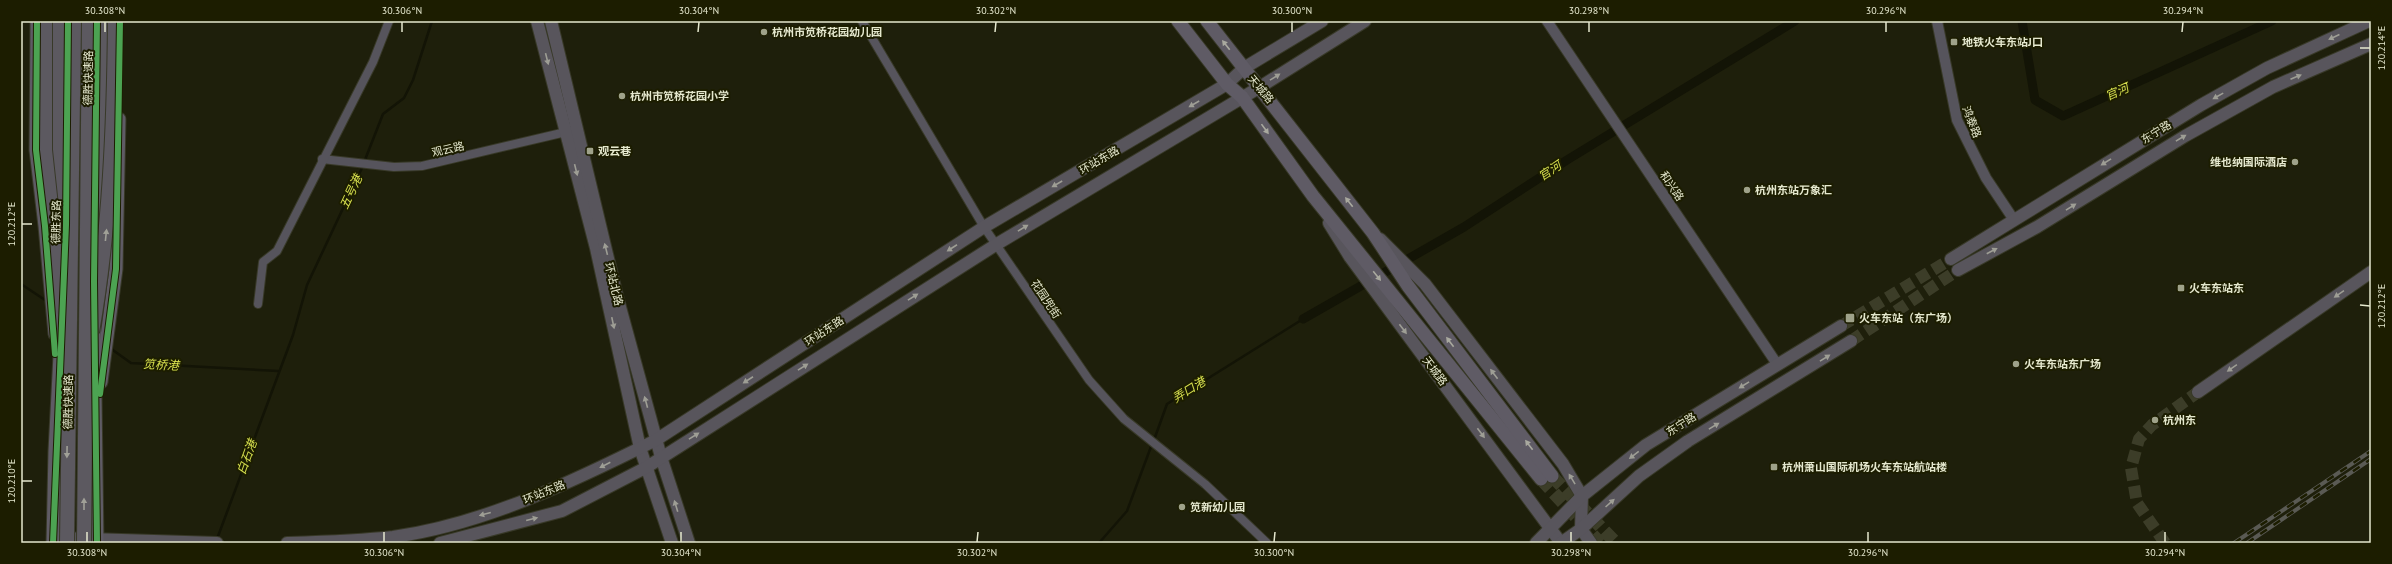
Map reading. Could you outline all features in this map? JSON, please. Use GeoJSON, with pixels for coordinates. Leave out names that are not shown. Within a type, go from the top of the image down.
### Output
{"type":"FeatureCollection","features":[{"type":"Feature","properties":{"kind":"highway"},"geometry":{"type":"LineString","coordinates":[[45,21],[45,150],[68,370]]}},
{"type":"Feature","properties":{"kind":"highway"},"geometry":{"type":"LineString","coordinates":[[60,21],[58,135],[66,225]]}},
{"type":"Feature","properties":{"kind":"highway","name":"德胜快速路"},"geometry":{"type":"LineString","coordinates":[[67,543],[68,370],[74,21]]}},
{"type":"Feature","properties":{"kind":"highway","name":"德胜快速路"},"geometry":{"type":"LineString","coordinates":[[89,21],[94,368],[92,542]]}},
{"type":"Feature","properties":{"kind":"highway"},"geometry":{"type":"LineString","coordinates":[[94,226],[102,137],[104,21]]}},
{"type":"Feature","properties":{"kind":"highway"},"geometry":{"type":"LineString","coordinates":[[94,368],[107,224],[114,88],[114,21]]}},
{"type":"Feature","properties":{"kind":"main road","name":"德胜东路"},"geometry":{"type":"LineString","coordinates":[[37,21],[36,150],[58,333]]}},
{"type":"Feature","properties":{"kind":"main road","name":"德胜东路"},"geometry":{"type":"LineString","coordinates":[[53,540],[58,333],[63,293],[66,225],[68,21]]}},
{"type":"Feature","properties":{"kind":"main road"},"geometry":{"type":"LineString","coordinates":[[92,542],[95,428],[94,226],[97,21]]}},
{"type":"Feature","properties":{"kind":"main road"},"geometry":{"type":"LineString","coordinates":[[94,368],[109,328],[117,239],[120,21]]}},
{"type":"Feature","properties":{"kind":"main road","name":"环站北路"},"geometry":{"type":"LineString","coordinates":[[537,21],[571,131],[656,440],[689,543]]}},
{"type":"Feature","properties":{"kind":"main road","name":"环站北路"},"geometry":{"type":"LineString","coordinates":[[551,21],[571,131],[640,448],[672,543]]}},
{"type":"Feature","properties":{"kind":"main road","name":"天城路"},"geometry":{"type":"LineString","coordinates":[[1178,21],[1227,84],[1242,97],[1561,543]]}},
{"type":"Feature","properties":{"kind":"main road","name":"天城路"},"geometry":{"type":"LineString","coordinates":[[1207,21],[1373,233],[1406,283],[1546,478],[1385,295]]}},
{"type":"Feature","properties":{"kind":"main road","name":"环站东路"},"geometry":{"type":"LineString","coordinates":[[287,543],[394,537],[505,508],[585,476],[656,440],[984,227],[1227,84],[1244,68],[1322,21]]}},
{"type":"Feature","properties":{"kind":"main road","name":"环站东路"},"geometry":{"type":"LineString","coordinates":[[440,543],[562,512],[647,467],[997,244],[1260,87],[1364,21]]}},
{"type":"Feature","properties":{"kind":"main road","name":"东宁路"},"geometry":{"type":"LineString","coordinates":[[1951,259],[2201,105],[2267,68],[2369,21]]}},
{"type":"Feature","properties":{"kind":"main road","name":"东宁路"},"geometry":{"type":"LineString","coordinates":[[1958,270],[2037,227],[2185,136],[2273,87],[2371,44]]}},
{"type":"Feature","properties":{"kind":"main road","name":"天城路"},"geometry":{"type":"LineString","coordinates":[[1373,233],[1403,260],[1418,276],[1563,464],[1582,496]]}},
{"type":"Feature","properties":{"kind":"main road"},"geometry":{"type":"LineString","coordinates":[[2198,392],[2371,272]]}},
{"type":"Feature","properties":{"kind":"main road","name":"东宁路"},"geometry":{"type":"LineString","coordinates":[[1536,543],[1582,496],[1646,445],[1841,326]]}},
{"type":"Feature","properties":{"kind":"main road","name":"东宁路"},"geometry":{"type":"LineString","coordinates":[[1561,543],[1580,529],[1640,476],[1688,441],[1851,341]]}},
{"type":"Feature","properties":{"kind":"main road"},"geometry":{"type":"LineString","coordinates":[[1582,496],[1580,529],[1591,543]]}},
{"type":"Feature","properties":{"kind":"main road"},"geometry":{"type":"LineString","coordinates":[[53,540],[92,542],[217,543]]}},
{"type":"Feature","properties":{"kind":"street"},"geometry":{"type":"LineString","coordinates":[[258,304],[263,262],[277,251],[322,159],[373,62],[389,21]]}},
{"type":"Feature","properties":{"kind":"street","name":"花园兜街"},"geometry":{"type":"LineString","coordinates":[[862,21],[984,227],[1089,380],[1124,419],[1205,484],[1267,543]]}},
{"type":"Feature","properties":{"kind":"street","name":"和兴路"},"geometry":{"type":"LineString","coordinates":[[1547,21],[1777,364]]}},
{"type":"Feature","properties":{"kind":"street","name":"鸿泰路"},"geometry":{"type":"LineString","coordinates":[[1937,21],[1957,120],[1986,178],[2014,220]]}},
{"type":"Feature","properties":{"kind":"street","name":"观云路"},"geometry":{"type":"LineString","coordinates":[[322,159],[394,167],[422,166],[571,131]]}},
{"type":"Feature","properties":{"kind":"waterway","name":"五号港"},"geometry":{"type":"LineString","coordinates":[[217,539],[293,335],[307,285],[361,170],[383,114],[404,98],[413,80],[432,21]]}},
{"type":"Feature","properties":{"kind":"waterway","name":"官河"},"geometry":{"type":"LineString","coordinates":[[1303,319],[1464,227],[1567,160],[1795,21]]}},
{"type":"Feature","properties":{"kind":"waterway","name":"官河"},"geometry":{"type":"LineString","coordinates":[[2022,21],[2035,100],[2063,116],[2272,21]]}},
{"type":"Feature","properties":{"kind":"waterway","name":"笕桥港"},"geometry":{"type":"LineString","coordinates":[[21,284],[48,302]]}},
{"type":"Feature","properties":{"kind":"waterway","name":"弄口港"},"geometry":{"type":"LineString","coordinates":[[1154,440],[1167,404],[1303,319]]}},
{"type":"Feature","properties":{"kind":"waterway","name":"笕桥港"},"geometry":{"type":"LineString","coordinates":[[110,348],[131,363],[278,371]]}},
{"type":"Feature","properties":{"kind":"waterway","name":"弄口港"},"geometry":{"type":"LineString","coordinates":[[1099,543],[1127,511],[1152,444]]}},
{"type":"Feature","properties":{"kind":"tunnel"},"geometry":{"type":"LineString","coordinates":[[1841,326],[1951,259]]}},
{"type":"Feature","properties":{"kind":"tunnel"},"geometry":{"type":"LineString","coordinates":[[1851,341],[1958,270]]}},
{"type":"Feature","properties":{"kind":"tunnel"},"geometry":{"type":"LineString","coordinates":[[2165,543],[2137,503],[2131,468],[2139,439],[2152,425],[2198,392]]}},
{"type":"Feature","properties":{"kind":"tunnel"},"geometry":{"type":"LineString","coordinates":[[1552,476],[1616,543]]}},
{"type":"Feature","properties":{"kind":"tunnel"},"geometry":{"type":"LineString","coordinates":[[1541,479],[1600,543]]}},
{"type":"Feature","properties":{"kind":"railway"},"geometry":{"type":"LineString","coordinates":[[2234,543],[2371,451]]}},
{"type":"Feature","properties":{"kind":"railway"},"geometry":{"type":"LineString","coordinates":[[2247,543],[2371,459]]}},
{"type":"Feature","properties":{"kind":"cycle path"},"geometry":{"type":"LineString","coordinates":[[37,21],[36,150],[45,226],[55,354]]}},
{"type":"Feature","properties":{"kind":"cycle path"},"geometry":{"type":"LineString","coordinates":[[53,543],[66,225],[68,21]]}},
{"type":"Feature","properties":{"kind":"cycle path"},"geometry":{"type":"LineString","coordinates":[[97,21],[94,282],[97,543]]}},
{"type":"Feature","properties":{"kind":"cycle path"},"geometry":{"type":"LineString","coordinates":[[100,394],[116,269],[120,21]]}},
{"type":"Feature","properties":{"kind":"place","name":"杭州市笕桥花园幼儿园"},"geometry":{"type":"Point","coordinates":[764,32]}},
{"type":"Feature","properties":{"kind":"place","name":"地铁火车东站J口"},"geometry":{"type":"Point","coordinates":[1954,42]}},
{"type":"Feature","properties":{"kind":"place","name":"杭州市笕桥花园小学"},"geometry":{"type":"Point","coordinates":[622,96]}},
{"type":"Feature","properties":{"kind":"place","name":"观云巷"},"geometry":{"type":"Point","coordinates":[590,151]}},
{"type":"Feature","properties":{"kind":"place","name":"维也纳国际酒店"},"geometry":{"type":"Point","coordinates":[2295,162]}},
{"type":"Feature","properties":{"kind":"place","name":"杭州东站万象汇"},"geometry":{"type":"Point","coordinates":[1747,190]}},
{"type":"Feature","properties":{"kind":"place","name":"火车东站东"},"geometry":{"type":"Point","coordinates":[2181,288]}},
{"type":"Feature","properties":{"kind":"place","name":"火车东站（东广场）"},"geometry":{"type":"Point","coordinates":[1850,318]}},
{"type":"Feature","properties":{"kind":"place","name":"火车东站东广场"},"geometry":{"type":"Point","coordinates":[2016,364]}},
{"type":"Feature","properties":{"kind":"place","name":"杭州东"},"geometry":{"type":"Point","coordinates":[2155,420]}},
{"type":"Feature","properties":{"kind":"place","name":"杭州萧山国际机场火车东站航站楼"},"geometry":{"type":"Point","coordinates":[1774,467]}},
{"type":"Feature","properties":{"kind":"place","name":"笕新幼儿园"},"geometry":{"type":"Point","coordinates":[1182,507]}},
{"type":"Feature","properties":{"kind":"water label","name":"白石港"},"geometry":{"type":"Point","coordinates":[247,457]}}]}
